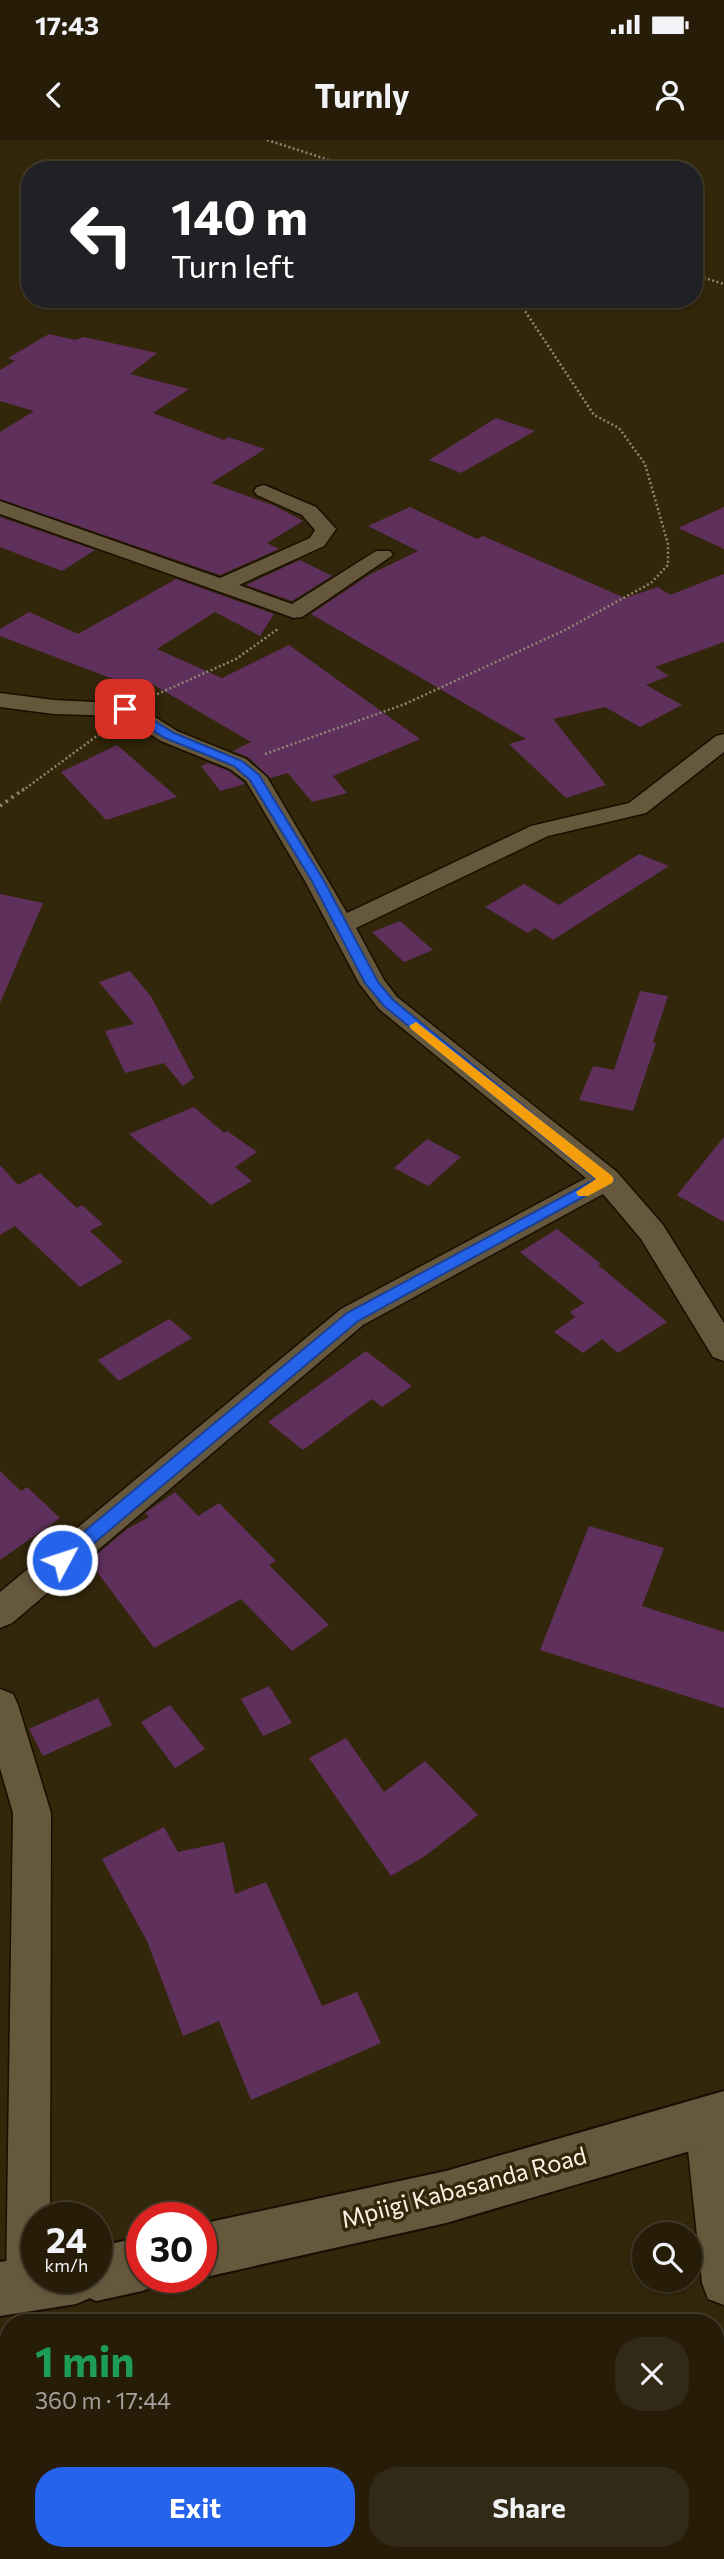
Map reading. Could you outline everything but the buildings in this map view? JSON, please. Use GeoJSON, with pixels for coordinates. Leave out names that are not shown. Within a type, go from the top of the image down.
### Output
{"type":"FeatureCollection","features":[{"type":"Feature","properties":{"kind":"main road","name":"Mpiigi Kabasanda Road"},"geometry":{"type":"LineString","coordinates":[[217,2247],[446,2197],[715,2119]]}},
{"type":"Feature","properties":{"kind":"street"},"geometry":{"type":"LineString","coordinates":[[222,585],[317,542],[326,529],[309,511],[264,491]]}},
{"type":"Feature","properties":{"kind":"street"},"geometry":{"type":"LineString","coordinates":[[0,507],[294,612],[383,555]]}},
{"type":"Feature","properties":{"kind":"street"},"geometry":{"type":"LineString","coordinates":[[0,700],[54,707],[125,709],[169,736],[238,764],[254,777],[269,798],[342,925],[372,983],[388,1003],[607,1180],[652,1232],[724,1349]]}},
{"type":"Feature","properties":{"kind":"street"},"geometry":{"type":"LineString","coordinates":[[342,925],[540,831],[636,808],[724,741]]}},
{"type":"Feature","properties":{"kind":"street"},"geometry":{"type":"LineString","coordinates":[[0,1613],[352,1317],[607,1180]]}},
{"type":"Feature","properties":{"kind":"street"},"geometry":{"type":"LineString","coordinates":[[0,1705],[32,1813],[34,2202]]}},
{"type":"Feature","properties":{"kind":"street"},"geometry":{"type":"LineString","coordinates":[[715,2119],[724,2283]]}},
{"type":"Feature","properties":{"kind":"path"},"geometry":{"type":"LineString","coordinates":[[267,140],[332,161]]}},
{"type":"Feature","properties":{"kind":"path"},"geometry":{"type":"LineString","coordinates":[[703,277],[724,284]]}},
{"type":"Feature","properties":{"kind":"path"},"geometry":{"type":"LineString","coordinates":[[238,764],[405,704],[619,603],[651,583],[668,565],[668,544],[645,464],[619,428],[594,415],[523,308]]}},
{"type":"Feature","properties":{"kind":"path"},"geometry":{"type":"LineString","coordinates":[[0,806],[88,745],[125,709],[236,659],[275,632],[294,612]]}},
{"type":"Feature","properties":{"kind":"slow traffic"},"geometry":{"type":"LineString","coordinates":[[416,1026],[607,1180],[583,1192]]}},
{"type":"Feature","properties":{"kind":"route"},"geometry":{"type":"LineString","coordinates":[[62,1560],[352,1317],[607,1180],[388,1003],[372,983],[318,881],[254,777],[238,764],[169,736],[125,709]]}}]}
